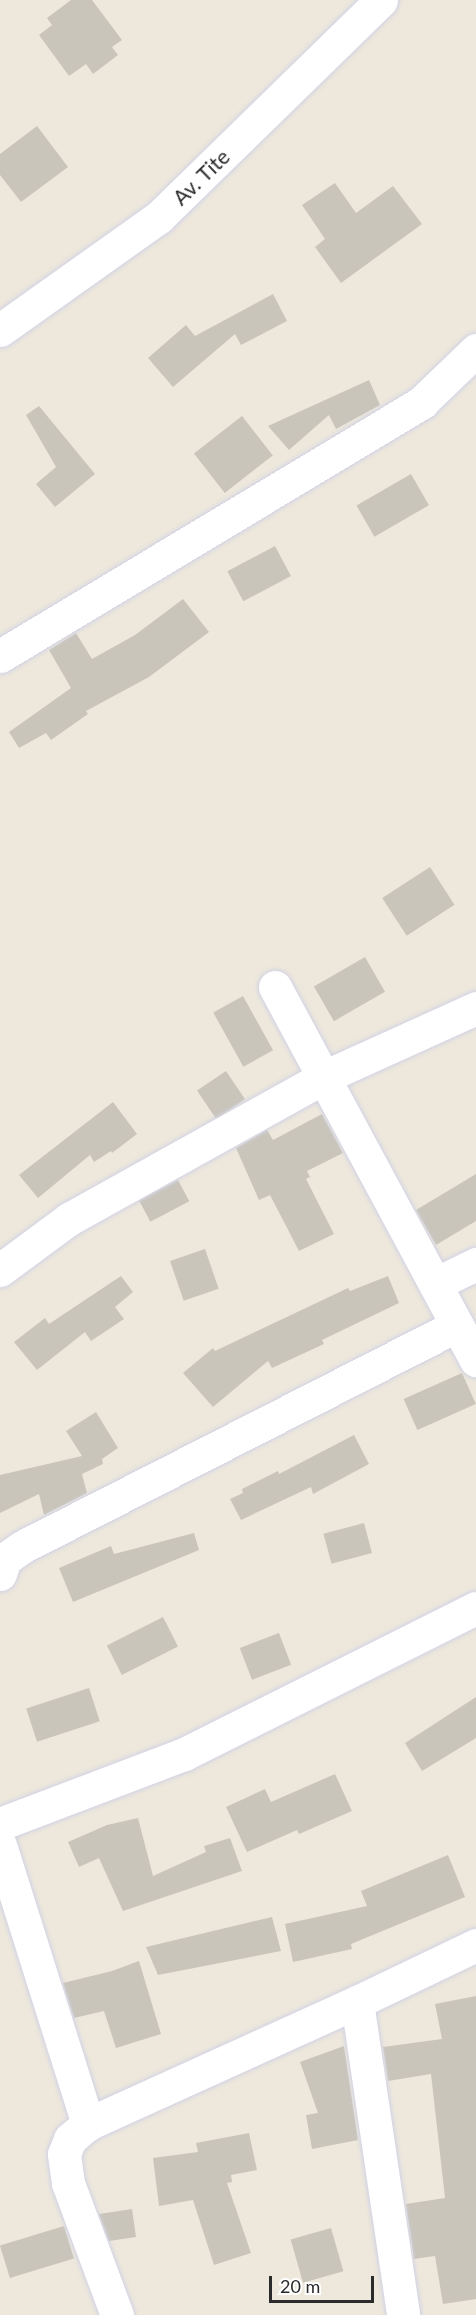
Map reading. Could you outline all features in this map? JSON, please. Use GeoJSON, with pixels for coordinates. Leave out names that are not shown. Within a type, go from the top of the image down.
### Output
{"type":"FeatureCollection","features":[{"type":"Feature","properties":{"kind":"street","name":"Av. Tite"},"geometry":{"type":"LineString","coordinates":[[3,323],[159,217],[381,0]]}},
{"type":"Feature","properties":{"kind":"street"},"geometry":{"type":"LineString","coordinates":[[0,656],[423,402],[476,350]]}},
{"type":"Feature","properties":{"kind":"street"},"geometry":{"type":"LineString","coordinates":[[275,987],[476,1360]]}},
{"type":"Feature","properties":{"kind":"street"},"geometry":{"type":"LineString","coordinates":[[0,1270],[69,1219],[324,1077],[476,1008]]}},
{"type":"Feature","properties":{"kind":"street"},"geometry":{"type":"LineString","coordinates":[[435,1284],[476,1264]]}},
{"type":"Feature","properties":{"kind":"street"},"geometry":{"type":"LineString","coordinates":[[0,1574],[5,1559],[22,1547],[457,1325]]}},
{"type":"Feature","properties":{"kind":"street"},"geometry":{"type":"LineString","coordinates":[[0,1824],[184,1754],[476,1608]]}},
{"type":"Feature","properties":{"kind":"street"},"geometry":{"type":"LineString","coordinates":[[0,1845],[87,2124]]}},
{"type":"Feature","properties":{"kind":"street"},"geometry":{"type":"LineString","coordinates":[[117,2315],[68,2183],[64,2154],[70,2139],[87,2124],[357,2002],[476,1945]]}},
{"type":"Feature","properties":{"kind":"street"},"geometry":{"type":"LineString","coordinates":[[357,2002],[403,2315]]}},
{"type":"Feature","properties":{"kind":"building"},"geometry":{"type":"Polygon","coordinates":[[[71,0],[92,0],[122,40],[112,47],[118,55],[93,74],[86,64],[69,76],[39,35],[52,25],[47,18],[71,0]]]}},
{"type":"Feature","properties":{"kind":"building"},"geometry":{"type":"Polygon","coordinates":[[[37,126],[68,167],[21,202],[0,175],[0,154],[37,126]]]}},
{"type":"Feature","properties":{"kind":"building"},"geometry":{"type":"Polygon","coordinates":[[[335,183],[356,213],[393,186],[422,224],[341,283],[315,247],[325,239],[302,205],[335,183]]]}},
{"type":"Feature","properties":{"kind":"building"},"geometry":{"type":"Polygon","coordinates":[[[273,294],[287,321],[241,345],[235,334],[173,387],[148,358],[186,325],[195,336],[273,294]]]}},
{"type":"Feature","properties":{"kind":"building"},"geometry":{"type":"Polygon","coordinates":[[[369,380],[380,405],[336,429],[329,415],[289,450],[268,426],[369,380]]]}},
{"type":"Feature","properties":{"kind":"building"},"geometry":{"type":"Polygon","coordinates":[[[39,406],[95,474],[55,507],[36,484],[56,467],[26,415],[39,406]]]}},
{"type":"Feature","properties":{"kind":"building"},"geometry":{"type":"Polygon","coordinates":[[[242,416],[273,455],[225,493],[194,454],[242,416]]]}},
{"type":"Feature","properties":{"kind":"building"},"geometry":{"type":"Polygon","coordinates":[[[411,474],[429,505],[374,537],[356,506],[411,474]]]}},
{"type":"Feature","properties":{"kind":"building"},"geometry":{"type":"Polygon","coordinates":[[[275,546],[291,576],[243,601],[227,571],[275,546]]]}},
{"type":"Feature","properties":{"kind":"building"},"geometry":{"type":"Polygon","coordinates":[[[183,599],[209,632],[149,677],[86,711],[88,714],[51,740],[46,733],[19,748],[9,732],[71,688],[49,650],[76,633],[92,659],[135,635],[183,599]]]}},
{"type":"Feature","properties":{"kind":"building"},"geometry":{"type":"Polygon","coordinates":[[[430,867],[455,905],[407,936],[382,898],[430,867]]]}},
{"type":"Feature","properties":{"kind":"building"},"geometry":{"type":"Polygon","coordinates":[[[365,957],[385,992],[334,1021],[314,986],[365,957]]]}},
{"type":"Feature","properties":{"kind":"building"},"geometry":{"type":"Polygon","coordinates":[[[243,996],[273,1050],[243,1067],[213,1012],[243,996]]]}},
{"type":"Feature","properties":{"kind":"building"},"geometry":{"type":"Polygon","coordinates":[[[226,1071],[245,1099],[216,1119],[197,1091],[226,1071]]]}},
{"type":"Feature","properties":{"kind":"building"},"geometry":{"type":"Polygon","coordinates":[[[113,1102],[137,1134],[112,1153],[111,1151],[94,1162],[90,1155],[38,1198],[19,1175],[113,1102]]]}},
{"type":"Feature","properties":{"kind":"building"},"geometry":{"type":"Polygon","coordinates":[[[322,1114],[343,1153],[307,1171],[310,1177],[306,1179],[334,1234],[299,1251],[270,1195],[259,1200],[236,1148],[267,1130],[273,1140],[322,1114]]]}},
{"type":"Feature","properties":{"kind":"building"},"geometry":{"type":"Polygon","coordinates":[[[476,1174],[476,1221],[436,1245],[416,1210],[476,1174]]]}},
{"type":"Feature","properties":{"kind":"building"},"geometry":{"type":"Polygon","coordinates":[[[178,1180],[189,1201],[150,1222],[139,1201],[178,1180]]]}},
{"type":"Feature","properties":{"kind":"building"},"geometry":{"type":"Polygon","coordinates":[[[205,1249],[219,1289],[184,1301],[170,1261],[205,1249]]]}},
{"type":"Feature","properties":{"kind":"building"},"geometry":{"type":"Polygon","coordinates":[[[121,1276],[133,1292],[115,1307],[124,1319],[91,1341],[85,1332],[37,1370],[14,1342],[45,1318],[49,1324],[121,1276]]]}},
{"type":"Feature","properties":{"kind":"building"},"geometry":{"type":"Polygon","coordinates":[[[388,1276],[399,1303],[322,1340],[324,1344],[272,1368],[268,1361],[213,1407],[183,1373],[213,1348],[215,1351],[348,1288],[350,1291],[388,1276]]]}},
{"type":"Feature","properties":{"kind":"building"},"geometry":{"type":"Polygon","coordinates":[[[462,1373],[476,1404],[417,1430],[404,1399],[462,1373]]]}},
{"type":"Feature","properties":{"kind":"building"},"geometry":{"type":"Polygon","coordinates":[[[96,1412],[118,1448],[102,1459],[103,1464],[82,1474],[87,1493],[44,1515],[39,1494],[0,1513],[0,1475],[82,1456],[66,1431],[96,1412]]]}},
{"type":"Feature","properties":{"kind":"building"},"geometry":{"type":"Polygon","coordinates":[[[354,1435],[369,1464],[313,1494],[311,1487],[241,1520],[230,1499],[243,1493],[242,1489],[278,1471],[279,1474],[354,1435]]]}},
{"type":"Feature","properties":{"kind":"building"},"geometry":{"type":"Polygon","coordinates":[[[364,1523],[372,1553],[331,1564],[323,1534],[364,1523]]]}},
{"type":"Feature","properties":{"kind":"building"},"geometry":{"type":"Polygon","coordinates":[[[194,1533],[199,1550],[73,1602],[59,1568],[111,1546],[114,1554],[194,1533]]]}},
{"type":"Feature","properties":{"kind":"building"},"geometry":{"type":"Polygon","coordinates":[[[163,1617],[178,1646],[122,1675],[107,1646],[163,1617]]]}},
{"type":"Feature","properties":{"kind":"building"},"geometry":{"type":"Polygon","coordinates":[[[279,1633],[291,1665],[252,1680],[240,1648],[279,1633]]]}},
{"type":"Feature","properties":{"kind":"building"},"geometry":{"type":"Polygon","coordinates":[[[89,1688],[100,1721],[37,1742],[26,1708],[89,1688]]]}},
{"type":"Feature","properties":{"kind":"building"},"geometry":{"type":"Polygon","coordinates":[[[476,1697],[476,1738],[422,1771],[405,1743],[476,1697]]]}},
{"type":"Feature","properties":{"kind":"building"},"geometry":{"type":"Polygon","coordinates":[[[335,1774],[352,1811],[299,1834],[297,1830],[247,1852],[226,1807],[265,1789],[271,1802],[335,1774]]]}},
{"type":"Feature","properties":{"kind":"building"},"geometry":{"type":"Polygon","coordinates":[[[138,1818],[153,1876],[206,1852],[204,1846],[230,1838],[242,1871],[123,1911],[99,1858],[79,1867],[68,1842],[107,1825],[138,1818]]]}},
{"type":"Feature","properties":{"kind":"building"},"geometry":{"type":"Polygon","coordinates":[[[448,1855],[465,1897],[351,1944],[352,1949],[293,1962],[285,1924],[367,1906],[361,1891],[448,1855]]]}},
{"type":"Feature","properties":{"kind":"building"},"geometry":{"type":"Polygon","coordinates":[[[272,1917],[281,1951],[158,1975],[146,1947],[272,1917]]]}},
{"type":"Feature","properties":{"kind":"building"},"geometry":{"type":"Polygon","coordinates":[[[139,1961],[161,2034],[116,2048],[104,2011],[74,2018],[63,1983],[112,1971],[139,1961]]]}},
{"type":"Feature","properties":{"kind":"building"},"geometry":{"type":"Polygon","coordinates":[[[476,1996],[476,2299],[443,2304],[435,2256],[414,2259],[406,2204],[445,2198],[431,2074],[388,2081],[383,2047],[442,2039],[435,2004],[476,1996]]]}},
{"type":"Feature","properties":{"kind":"building"},"geometry":{"type":"Polygon","coordinates":[[[344,2046],[358,2140],[312,2149],[306,2115],[318,2113],[300,2062],[344,2046]]]}},
{"type":"Feature","properties":{"kind":"building"},"geometry":{"type":"Polygon","coordinates":[[[249,2133],[257,2170],[231,2175],[232,2182],[227,2183],[251,2253],[214,2265],[193,2200],[159,2206],[153,2158],[198,2152],[196,2143],[249,2133]]]}},
{"type":"Feature","properties":{"kind":"building"},"geometry":{"type":"Polygon","coordinates":[[[132,2209],[136,2237],[109,2241],[99,2214],[132,2209]]]}},
{"type":"Feature","properties":{"kind":"building"},"geometry":{"type":"Polygon","coordinates":[[[64,2226],[74,2259],[10,2278],[0,2246],[64,2226]]]}},
{"type":"Feature","properties":{"kind":"building"},"geometry":{"type":"Polygon","coordinates":[[[331,2228],[343,2271],[303,2283],[291,2240],[331,2228]]]}}]}
